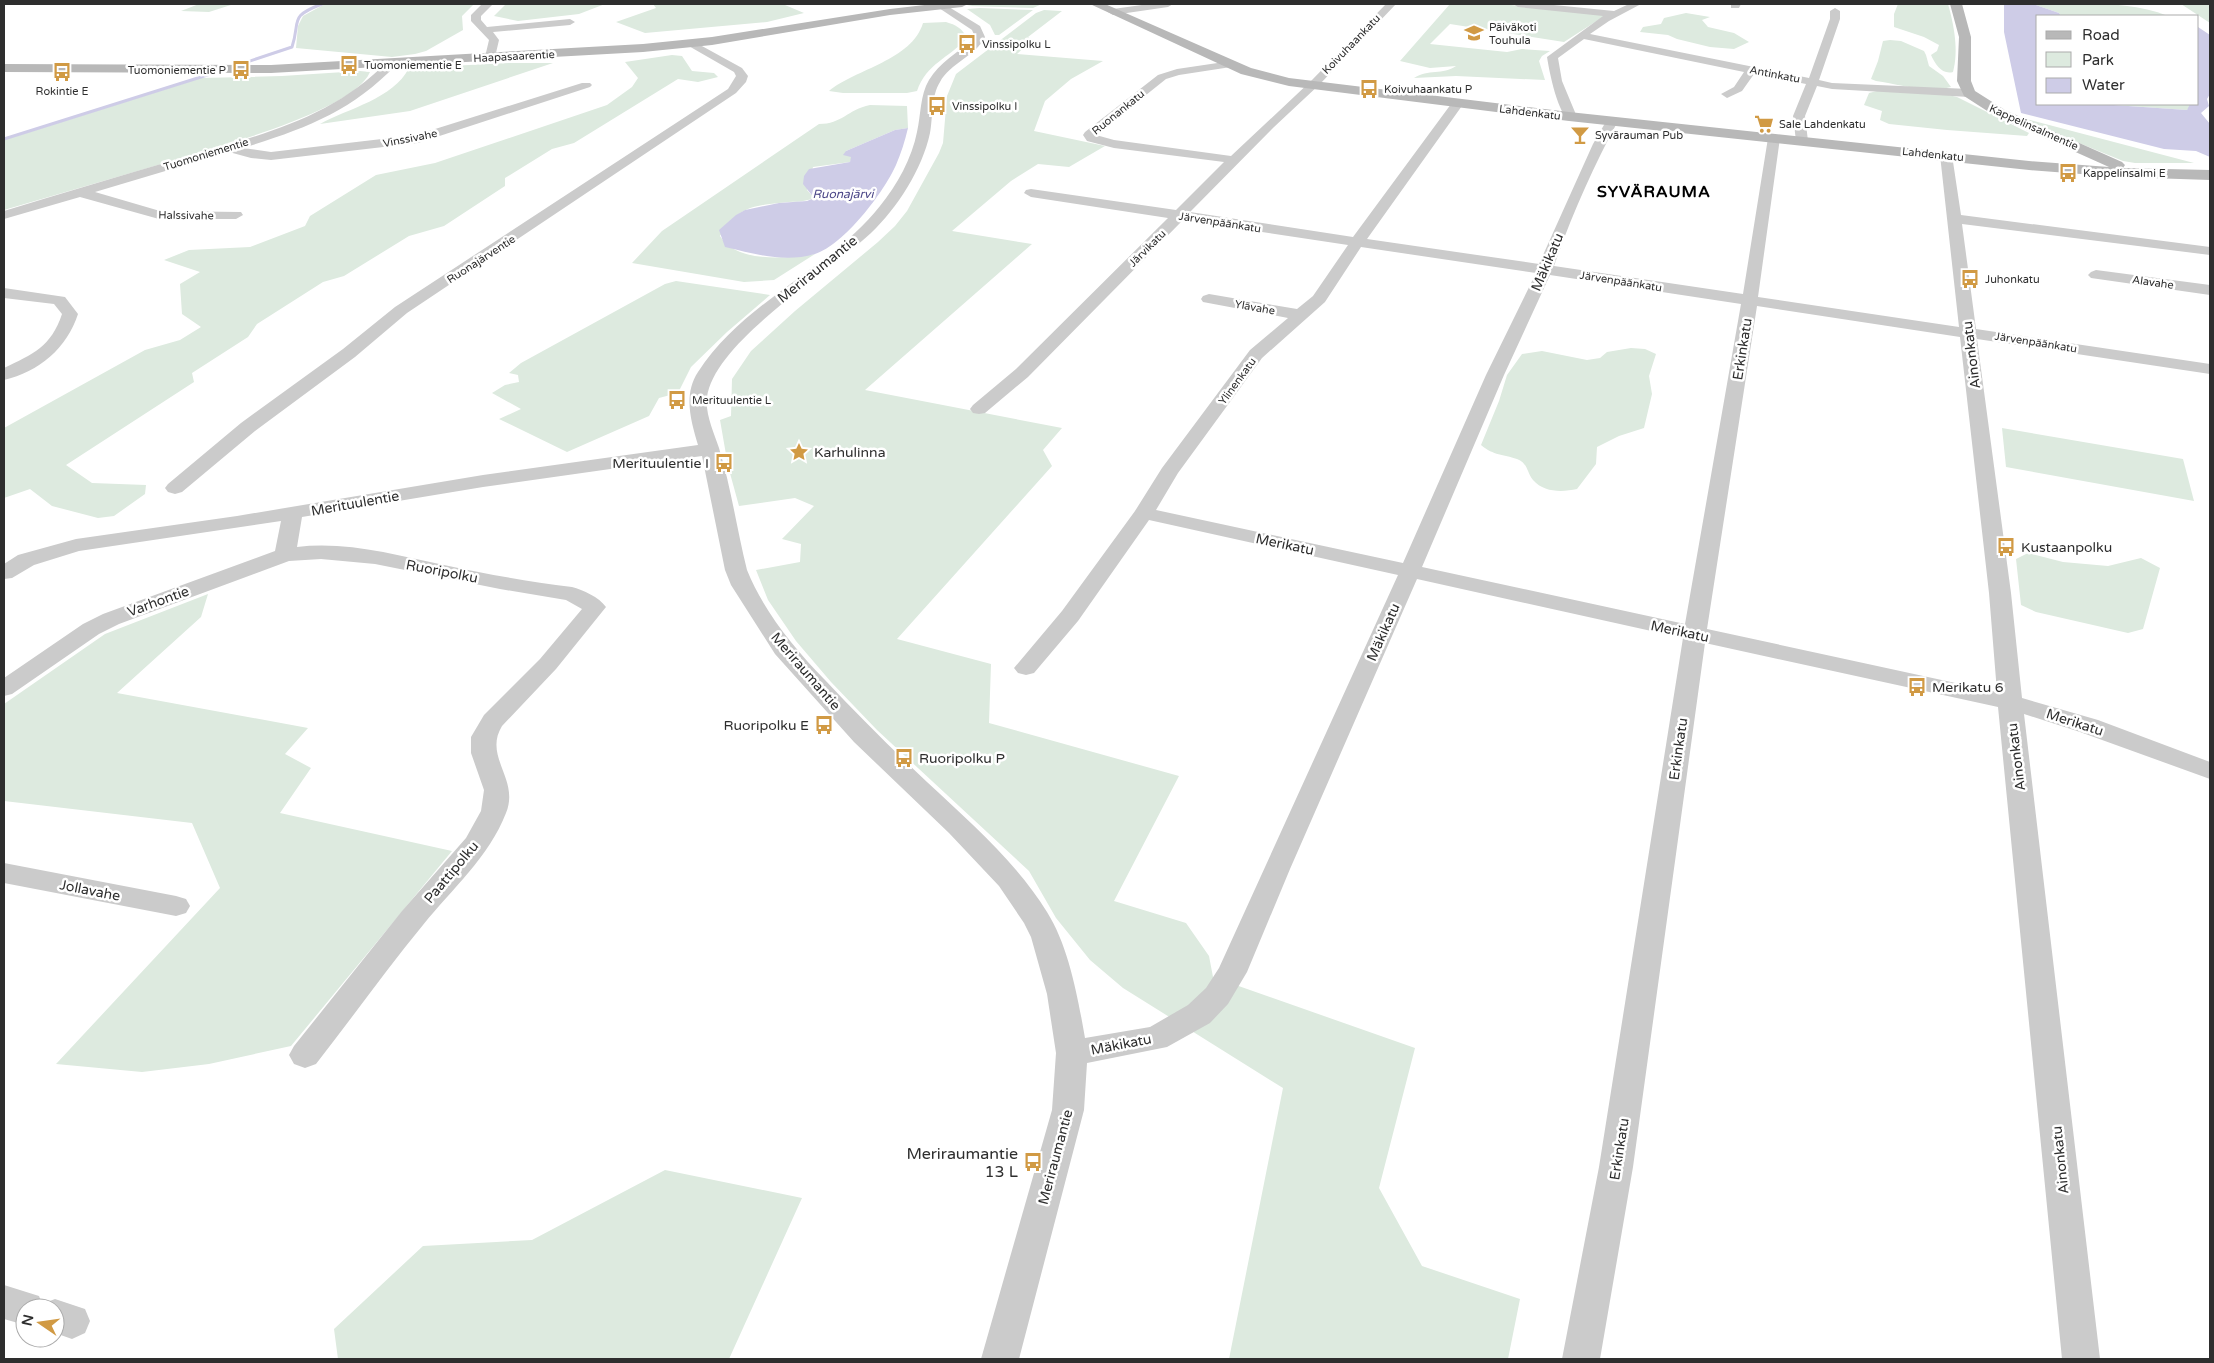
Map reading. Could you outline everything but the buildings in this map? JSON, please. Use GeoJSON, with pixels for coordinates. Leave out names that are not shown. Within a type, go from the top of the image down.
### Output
{"type":"FeatureCollection","features":[{"type":"Feature","properties":{"kind":"main road","name":"Haapasaarentie"},"geometry":{"type":"LineString","coordinates":[[4,68],[223,70],[392,63],[635,49],[691,43],[940,5],[962,4]]}},
{"type":"Feature","properties":{"kind":"main road","name":"Lahdenkatu"},"geometry":{"type":"LineString","coordinates":[[1096,4],[1231,64],[1271,78],[1312,85],[1571,117],[1946,156],[2129,173],[2210,175]]}},
{"type":"Feature","properties":{"kind":"main road"},"geometry":{"type":"LineString","coordinates":[[1956,4],[1965,37],[1964,82],[1969,93]]}},
{"type":"Feature","properties":{"kind":"main road","name":"Kappelinsalmentie"},"geometry":{"type":"LineString","coordinates":[[1969,93],[2000,113],[2099,156],[2129,173]]}},
{"type":"Feature","properties":{"kind":"street"},"geometry":{"type":"LineString","coordinates":[[488,4],[476,15],[476,21],[494,40],[490,57]]}},
{"type":"Feature","properties":{"kind":"street"},"geometry":{"type":"LineString","coordinates":[[1112,12],[1168,4]]}},
{"type":"Feature","properties":{"kind":"street","name":"Koivuhaankatu"},"geometry":{"type":"LineString","coordinates":[[1312,85],[1391,4]]}},
{"type":"Feature","properties":{"kind":"street"},"geometry":{"type":"LineString","coordinates":[[1518,4],[1614,14]]}},
{"type":"Feature","properties":{"kind":"street"},"geometry":{"type":"LineString","coordinates":[[1571,117],[1556,80],[1551,61],[1552,57],[1614,14],[1636,4]]}},
{"type":"Feature","properties":{"kind":"street","name":"Meriraumantie"},"geometry":{"type":"LineString","coordinates":[[940,5],[976,28],[979,33],[978,41],[943,69],[934,79],[918,154],[884,210],[841,251],[759,316],[727,346],[707,371],[698,396],[700,418],[710,449],[724,522],[742,586],[783,649],[863,736],[958,826],[1009,879],[1037,919],[1062,994],[1072,1053],[1068,1110],[1000,1359]]}},
{"type":"Feature","properties":{"kind":"street"},"geometry":{"type":"LineString","coordinates":[[1802,141],[1799,116],[1814,82],[1835,20],[1835,11]]}},
{"type":"Feature","properties":{"kind":"street"},"geometry":{"type":"LineString","coordinates":[[486,30],[570,22]]}},
{"type":"Feature","properties":{"kind":"street","name":"Antinkatu"},"geometry":{"type":"LineString","coordinates":[[1583,36],[1814,82],[1862,89],[1969,93]]}},
{"type":"Feature","properties":{"kind":"street","name":"Ruonajärventie"},"geometry":{"type":"LineString","coordinates":[[175,488],[248,427],[349,353],[401,310],[574,198],[732,91],[740,82],[742,76],[738,70],[691,43]]}},
{"type":"Feature","properties":{"kind":"street","name":"Tuomoniementie"},"geometry":{"type":"LineString","coordinates":[[4,215],[228,148],[293,126],[328,111],[365,89],[392,63]]}},
{"type":"Feature","properties":{"kind":"street","name":"Ruonankatu"},"geometry":{"type":"LineString","coordinates":[[1231,64],[1176,72],[1162,77],[1089,135],[1091,138],[1108,143],[1234,160]]}},
{"type":"Feature","properties":{"kind":"street"},"geometry":{"type":"LineString","coordinates":[[1727,94],[1738,89],[1752,69]]}},
{"type":"Feature","properties":{"kind":"street","name":"Vinssivahe"},"geometry":{"type":"LineString","coordinates":[[228,148],[251,154],[271,156],[418,139],[586,85]]}},
{"type":"Feature","properties":{"kind":"street","name":"Järvikatu"},"geometry":{"type":"LineString","coordinates":[[979,409],[1022,373],[1234,160],[1312,85]]}},
{"type":"Feature","properties":{"kind":"street","name":"Ylinenkatu"},"geometry":{"type":"LineString","coordinates":[[1026,668],[1070,616],[1144,513],[1169,472],[1256,354],[1319,299],[1357,242],[1458,103]]}},
{"type":"Feature","properties":{"kind":"street","name":"Mäkikatu"},"geometry":{"type":"LineString","coordinates":[[1072,1053],[1156,1038],[1199,1014],[1217,996],[1232,972],[1276,868],[1411,571],[1495,375],[1545,270],[1587,171],[1612,121]]}},
{"type":"Feature","properties":{"kind":"street","name":"Erkinkatu"},"geometry":{"type":"LineString","coordinates":[[1581,1359],[1616,1167],[1695,634],[1750,300],[1774,138]]}},
{"type":"Feature","properties":{"kind":"street","name":"Ainonkatu"},"geometry":{"type":"LineString","coordinates":[[1946,156],[2000,593],[2010,702],[2042,984],[2081,1359]]}},
{"type":"Feature","properties":{"kind":"street","name":"Halssivahe"},"geometry":{"type":"LineString","coordinates":[[79,192],[159,216],[236,215]]}},
{"type":"Feature","properties":{"kind":"street","name":"Järvenpäänkatu"},"geometry":{"type":"LineString","coordinates":[[1032,193],[2210,368]]}},
{"type":"Feature","properties":{"kind":"street"},"geometry":{"type":"LineString","coordinates":[[1955,219],[2210,251]]}},
{"type":"Feature","properties":{"kind":"street","name":"Alavahe"},"geometry":{"type":"LineString","coordinates":[[2096,275],[2210,290]]}},
{"type":"Feature","properties":{"kind":"street"},"geometry":{"type":"LineString","coordinates":[[4,293],[59,300],[70,314],[66,331],[47,354],[4,375]]}},
{"type":"Feature","properties":{"kind":"street","name":"Ylävahe"},"geometry":{"type":"LineString","coordinates":[[1209,299],[1302,315]]}},
{"type":"Feature","properties":{"kind":"street","name":"Merituulentie"},"geometry":{"type":"LineString","coordinates":[[4,573],[26,560],[76,545],[293,513],[483,481],[710,449]]}},
{"type":"Feature","properties":{"kind":"street"},"geometry":{"type":"LineString","coordinates":[[285,555],[293,513]]}},
{"type":"Feature","properties":{"kind":"street","name":"Merikatu"},"geometry":{"type":"LineString","coordinates":[[1144,513],[2010,702],[2089,726],[2210,771]]}},
{"type":"Feature","properties":{"kind":"street","name":"Ruoripolku"},"geometry":{"type":"LineString","coordinates":[[285,555],[310,551],[332,551],[377,558],[572,594],[595,607]]}},
{"type":"Feature","properties":{"kind":"street","name":"Varhontie"},"geometry":{"type":"LineString","coordinates":[[4,689],[91,629],[111,619],[285,555]]}},
{"type":"Feature","properties":{"kind":"street","name":"Paattipolku"},"geometry":{"type":"LineString","coordinates":[[304,1055],[412,918],[477,844],[494,811],[497,790],[484,753],[483,738],[493,721],[548,664],[595,607]]}},
{"type":"Feature","properties":{"kind":"street","name":"Jollavahe"},"geometry":{"type":"LineString","coordinates":[[4,873],[176,906]]}},
{"type":"Feature","properties":{"kind":"green space"},"geometry":{"type":"Polygon","coordinates":[[[199,4],[234,4],[209,12],[181,11],[199,4]]]}},
{"type":"Feature","properties":{"kind":"green space"},"geometry":{"type":"Polygon","coordinates":[[[325,4],[474,4],[462,16],[463,30],[426,51],[392,57],[296,48],[298,26],[303,16],[325,4]]]}},
{"type":"Feature","properties":{"kind":"green space"},"geometry":{"type":"Polygon","coordinates":[[[506,4],[605,4],[579,14],[518,21],[494,16],[506,4]]]}},
{"type":"Feature","properties":{"kind":"green space"},"geometry":{"type":"Polygon","coordinates":[[[653,4],[771,4],[785,5],[804,13],[767,22],[645,33],[616,22],[656,8],[653,4]]]}},
{"type":"Feature","properties":{"kind":"green space"},"geometry":{"type":"Polygon","coordinates":[[[978,4],[1042,4],[1033,8],[967,6],[978,4]]]}},
{"type":"Feature","properties":{"kind":"green space"},"geometry":{"type":"Polygon","coordinates":[[[1450,4],[1501,4],[1606,15],[1564,42],[1450,24],[1430,44],[1507,52],[1522,49],[1550,51],[1542,56],[1539,61],[1545,80],[1456,76],[1414,78],[1419,75],[1451,69],[1456,66],[1430,68],[1400,61],[1450,4]]]}},
{"type":"Feature","properties":{"kind":"green space"},"geometry":{"type":"Polygon","coordinates":[[[1898,4],[1948,4],[1955,38],[1956,55],[1953,72],[1942,70],[1931,55],[1937,51],[1939,45],[1924,37],[1894,27],[1894,14],[1898,4]]]}},
{"type":"Feature","properties":{"kind":"green space"},"geometry":{"type":"Polygon","coordinates":[[[2033,4],[2120,5],[2136,7],[2165,15],[2060,15],[2033,4]]]}},
{"type":"Feature","properties":{"kind":"green space"},"geometry":{"type":"Polygon","coordinates":[[[2181,4],[2210,4],[2210,23],[2181,4]]]}},
{"type":"Feature","properties":{"kind":"green space"},"geometry":{"type":"Polygon","coordinates":[[[967,9],[1033,10],[999,35],[995,35],[990,25],[967,9]]]}},
{"type":"Feature","properties":{"kind":"green space"},"geometry":{"type":"Polygon","coordinates":[[[1044,10],[1062,11],[1028,37],[1032,40],[1017,54],[1103,61],[1071,79],[1045,101],[1034,131],[1105,146],[1069,167],[1038,164],[1011,181],[952,231],[1032,244],[865,390],[1062,428],[1043,450],[1052,466],[897,639],[991,664],[989,723],[1179,776],[1114,901],[1186,923],[1209,956],[1213,977],[1415,1048],[1379,1188],[1422,1266],[1520,1299],[1508,1359],[1229,1359],[1283,1088],[1123,988],[1090,960],[1056,918],[1029,871],[877,730],[831,682],[796,641],[768,600],[756,570],[800,562],[801,544],[782,539],[814,506],[795,498],[739,506],[728,466],[720,420],[731,416],[732,379],[751,351],[795,311],[878,242],[907,211],[943,143],[947,96],[956,74],[1036,13],[1044,10]]]}},
{"type":"Feature","properties":{"kind":"green space"},"geometry":{"type":"Polygon","coordinates":[[[1686,13],[1710,17],[1702,20],[1708,27],[1734,33],[1749,42],[1734,49],[1710,47],[1668,35],[1640,32],[1643,27],[1661,24],[1664,18],[1686,13]]]}},
{"type":"Feature","properties":{"kind":"green space"},"geometry":{"type":"Polygon","coordinates":[[[946,22],[958,27],[967,38],[932,67],[917,91],[907,93],[843,93],[829,91],[840,83],[896,55],[917,36],[923,23],[946,22]]]}},
{"type":"Feature","properties":{"kind":"green space"},"geometry":{"type":"Polygon","coordinates":[[[1883,41],[1901,41],[1924,51],[1929,66],[1943,76],[1951,87],[1942,89],[1913,88],[1871,79],[1883,41]]]}},
{"type":"Feature","properties":{"kind":"green space"},"geometry":{"type":"Polygon","coordinates":[[[672,55],[682,56],[692,71],[714,73],[718,77],[698,82],[678,79],[574,143],[552,149],[505,178],[505,186],[444,226],[409,236],[344,276],[323,282],[257,324],[248,337],[192,373],[194,382],[66,465],[92,483],[146,485],[145,494],[114,516],[98,518],[52,506],[30,489],[4,498],[4,428],[145,350],[180,340],[201,327],[182,314],[180,284],[200,272],[164,260],[189,250],[250,247],[305,226],[310,216],[376,175],[435,163],[607,105],[632,87],[638,78],[625,62],[672,55]]]}},
{"type":"Feature","properties":{"kind":"green space"},"geometry":{"type":"Polygon","coordinates":[[[509,63],[553,63],[410,111],[320,124],[381,95],[402,79],[409,68],[509,63]]]}},
{"type":"Feature","properties":{"kind":"green space"},"geometry":{"type":"Polygon","coordinates":[[[370,72],[359,86],[339,100],[312,114],[282,126],[221,146],[4,210],[4,140],[201,78],[282,76],[370,72]]]}},
{"type":"Feature","properties":{"kind":"green space"},"geometry":{"type":"Polygon","coordinates":[[[1877,91],[1944,94],[1957,97],[2029,133],[2027,136],[1889,124],[1880,120],[1882,111],[1864,105],[1869,93],[1877,91]]]}},
{"type":"Feature","properties":{"kind":"green space"},"geometry":{"type":"Polygon","coordinates":[[[870,105],[907,106],[908,128],[895,130],[846,151],[852,157],[850,162],[813,167],[807,190],[814,198],[806,201],[768,204],[751,208],[732,220],[720,236],[728,245],[750,255],[791,257],[815,254],[774,280],[744,282],[632,263],[662,231],[819,124],[833,122],[862,107],[870,105]]]}},
{"type":"Feature","properties":{"kind":"green space"},"geometry":{"type":"Polygon","coordinates":[[[2114,105],[2191,105],[2187,110],[2114,105]]]}},
{"type":"Feature","properties":{"kind":"green space"},"geometry":{"type":"Polygon","coordinates":[[[2026,119],[2194,163],[2135,163],[2123,161],[2023,120],[2026,119]]]}},
{"type":"Feature","properties":{"kind":"green space"},"geometry":{"type":"Polygon","coordinates":[[[676,281],[770,295],[727,332],[691,367],[678,393],[659,398],[649,416],[567,452],[499,419],[521,409],[492,393],[505,385],[519,382],[518,375],[509,373],[521,363],[665,284],[676,281]]]}},
{"type":"Feature","properties":{"kind":"green space"},"geometry":{"type":"Polygon","coordinates":[[[1631,348],[1645,349],[1656,354],[1649,376],[1652,394],[1644,428],[1619,436],[1597,447],[1596,464],[1577,489],[1560,491],[1543,487],[1533,480],[1521,461],[1494,453],[1481,445],[1499,401],[1507,375],[1522,354],[1542,351],[1587,360],[1600,358],[1607,352],[1631,348]]]}},
{"type":"Feature","properties":{"kind":"green space"},"geometry":{"type":"Polygon","coordinates":[[[2002,428],[2183,459],[2194,501],[2006,467],[2002,428]]]}},
{"type":"Feature","properties":{"kind":"green space"},"geometry":{"type":"Polygon","coordinates":[[[2028,553],[2063,562],[2108,566],[2141,558],[2160,568],[2143,629],[2128,633],[2036,612],[2021,605],[2016,559],[2028,553]]]}},
{"type":"Feature","properties":{"kind":"green space"},"geometry":{"type":"Polygon","coordinates":[[[208,594],[201,617],[117,693],[308,728],[285,754],[311,768],[280,813],[452,851],[291,1046],[209,1064],[142,1072],[56,1064],[220,888],[192,823],[4,801],[4,704],[105,634],[208,594]]]}},
{"type":"Feature","properties":{"kind":"green space"},"geometry":{"type":"Polygon","coordinates":[[[665,1170],[802,1198],[729,1359],[338,1359],[334,1329],[423,1246],[532,1240],[665,1170]]]}},
{"type":"Feature","properties":{"kind":"water"},"geometry":{"type":"Polygon","coordinates":[[[2004,4],[2033,4],[2060,15],[2036,15],[2036,105],[2114,105],[2187,110],[2190,105],[2199,105],[2199,28],[2210,35],[2210,94],[2207,99],[2209,106],[2201,113],[2210,124],[2210,157],[2196,151],[2164,149],[2021,113],[2004,32],[2004,4]]]}},
{"type":"Feature","properties":{"kind":"water","name":"Ruonajärvi"},"geometry":{"type":"Polygon","coordinates":[[[908,128],[896,165],[873,203],[850,229],[826,249],[803,257],[781,258],[725,247],[719,230],[736,215],[745,210],[779,203],[807,201],[814,198],[803,184],[804,176],[809,169],[850,162],[851,157],[843,155],[846,151],[895,130],[908,128]]]}},
{"type":"Feature","properties":{"kind":"waterway"},"geometry":{"type":"LineString","coordinates":[[232,67],[292,47],[300,16],[311,8],[322,4]]}},
{"type":"Feature","properties":{"kind":"waterway"},"geometry":{"type":"LineString","coordinates":[[4,139],[220,71]]}},
{"type":"Feature","properties":{"kind":"place","name":"Päiväkoti Touhula"},"geometry":{"type":"Point","coordinates":[1474,33]}},
{"type":"Feature","properties":{"kind":"place","name":"Vinssipolku L"},"geometry":{"type":"Point","coordinates":[967,44]}},
{"type":"Feature","properties":{"kind":"place","name":"Tuomoniementie E"},"geometry":{"type":"Point","coordinates":[349,65]}},
{"type":"Feature","properties":{"kind":"place","name":"Tuomoniementie P"},"geometry":{"type":"Point","coordinates":[241,70]}},
{"type":"Feature","properties":{"kind":"place","name":"Rokintie E"},"geometry":{"type":"Point","coordinates":[62,72]}},
{"type":"Feature","properties":{"kind":"place","name":"Koivuhaankatu P"},"geometry":{"type":"Point","coordinates":[1369,89]}},
{"type":"Feature","properties":{"kind":"place","name":"Vinssipolku I"},"geometry":{"type":"Point","coordinates":[937,106]}},
{"type":"Feature","properties":{"kind":"place","name":"Sale Lahdenkatu"},"geometry":{"type":"Point","coordinates":[1764,124]}},
{"type":"Feature","properties":{"kind":"place","name":"Syvärauman Pub"},"geometry":{"type":"Point","coordinates":[1580,135]}},
{"type":"Feature","properties":{"kind":"place","name":"Kappelinsalmi E"},"geometry":{"type":"Point","coordinates":[2068,173]}},
{"type":"Feature","properties":{"kind":"place","name":"Juhonkatu"},"geometry":{"type":"Point","coordinates":[1970,279]}},
{"type":"Feature","properties":{"kind":"place","name":"Merituulentie L"},"geometry":{"type":"Point","coordinates":[677,400]}},
{"type":"Feature","properties":{"kind":"place","name":"Karhulinna"},"geometry":{"type":"Point","coordinates":[799,452]}},
{"type":"Feature","properties":{"kind":"place","name":"Merituulentie I"},"geometry":{"type":"Point","coordinates":[724,463]}},
{"type":"Feature","properties":{"kind":"place","name":"Kustaanpolku"},"geometry":{"type":"Point","coordinates":[2006,547]}},
{"type":"Feature","properties":{"kind":"place","name":"Merikatu 6"},"geometry":{"type":"Point","coordinates":[1917,687]}},
{"type":"Feature","properties":{"kind":"place","name":"Ruoripolku E"},"geometry":{"type":"Point","coordinates":[824,725]}},
{"type":"Feature","properties":{"kind":"place","name":"Ruoripolku P"},"geometry":{"type":"Point","coordinates":[904,758]}},
{"type":"Feature","properties":{"kind":"place","name":"Meriraumantie 13 L"},"geometry":{"type":"Point","coordinates":[1033,1162]}},
{"type":"Feature","properties":{"kind":"district","name":"SYVÄRAUMA"},"geometry":{"type":"Point","coordinates":[1654,191]}}]}
